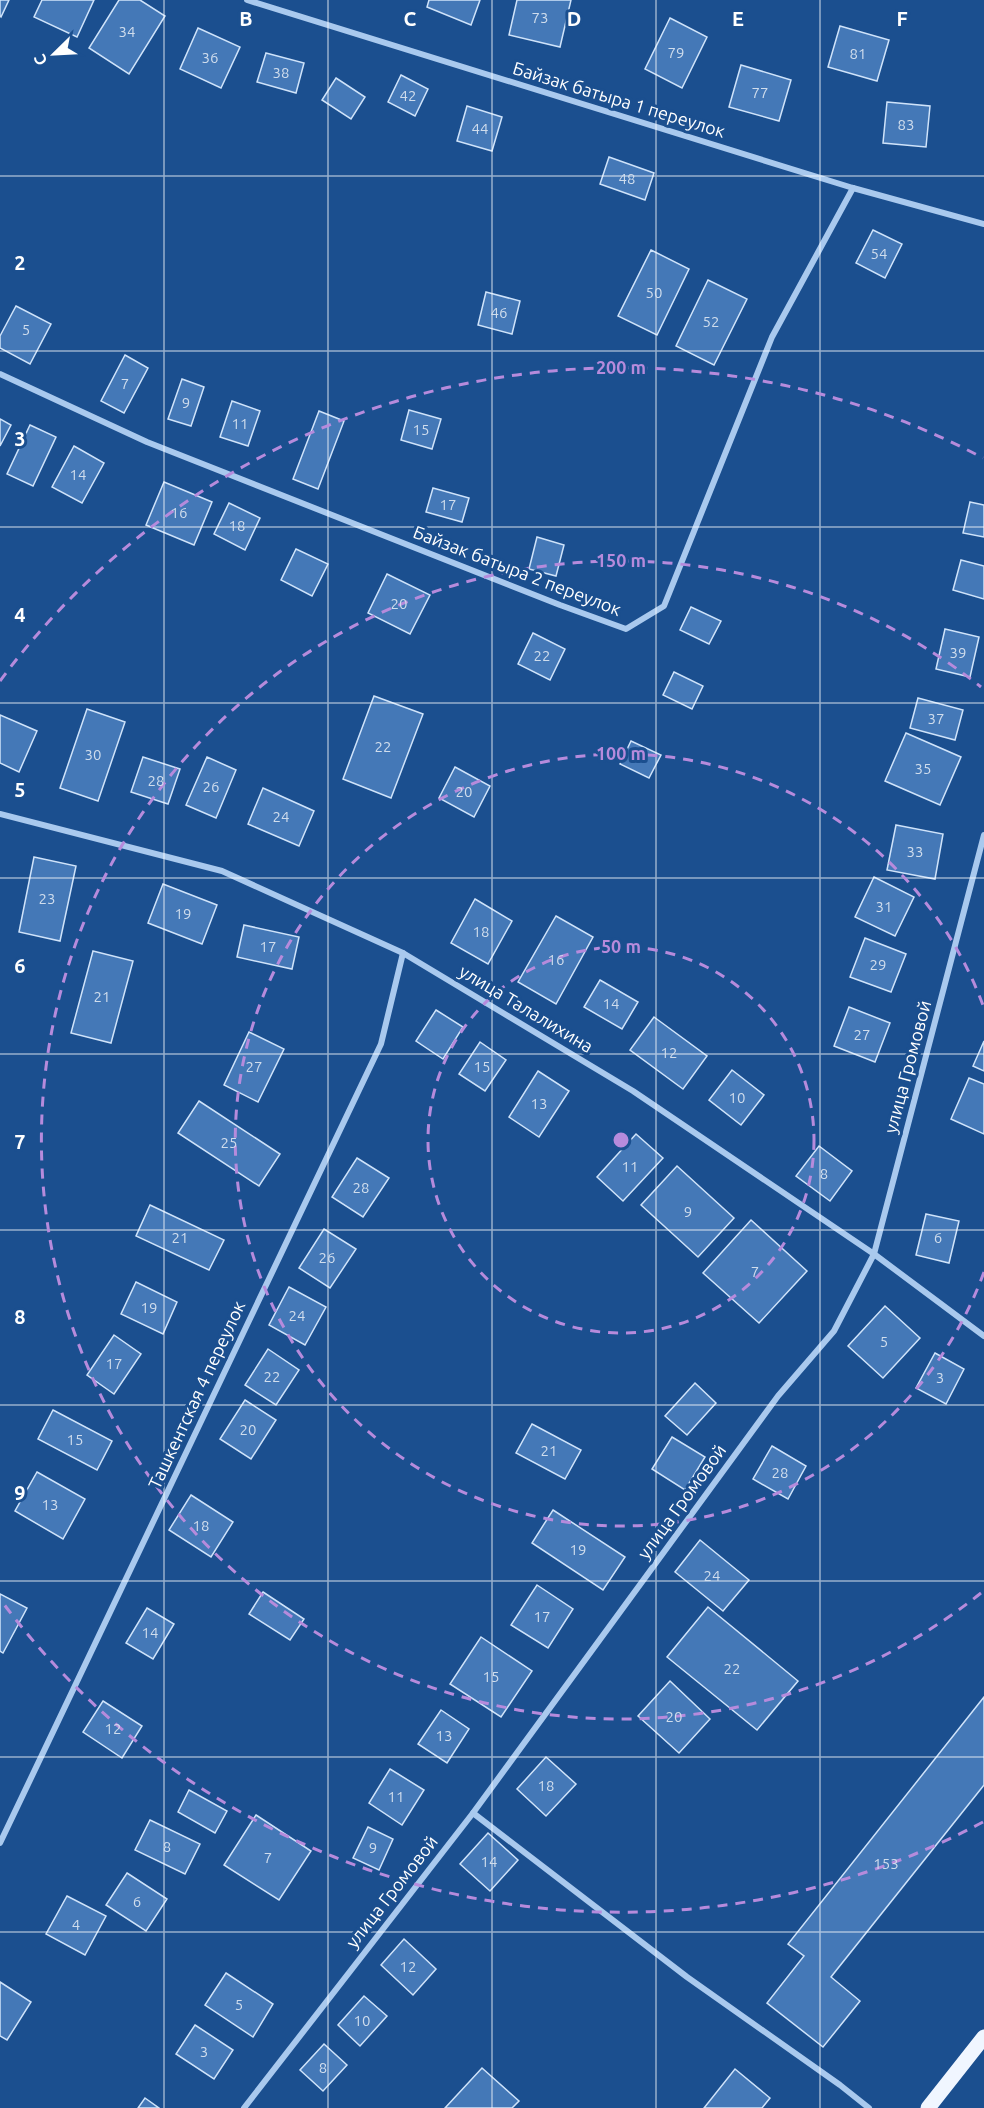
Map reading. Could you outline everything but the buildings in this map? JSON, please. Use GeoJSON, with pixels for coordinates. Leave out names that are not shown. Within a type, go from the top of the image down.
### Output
{"type":"FeatureCollection","features":[{"type":"Feature","properties":{"kind":"main road"},"geometry":{"type":"LineString","coordinates":[[928,2108],[984,2037]]}},
{"type":"Feature","properties":{"kind":"street","name":"Байзак батыра 1 переулок"},"geometry":{"type":"LineString","coordinates":[[247,0],[853,188],[984,224]]}},
{"type":"Feature","properties":{"kind":"street","name":"Байзак батыра 2 переулок"},"geometry":{"type":"LineString","coordinates":[[0,374],[147,442],[626,629],[664,606],[772,337],[853,188]]}},
{"type":"Feature","properties":{"kind":"street","name":"улица Талалихина"},"geometry":{"type":"LineString","coordinates":[[0,814],[222,871],[403,953],[633,1091],[874,1254],[984,1336]]}},
{"type":"Feature","properties":{"kind":"street","name":"улица Громовой"},"geometry":{"type":"LineString","coordinates":[[244,2108],[473,1812],[778,1396],[834,1331],[874,1254],[984,835]]}},
{"type":"Feature","properties":{"kind":"street","name":"Ташкентская 4 переулок"},"geometry":{"type":"LineString","coordinates":[[0,1843],[381,1044],[403,953]]}},
{"type":"Feature","properties":{"kind":"street"},"geometry":{"type":"LineString","coordinates":[[473,1812],[687,1977],[869,2108]]}}]}
